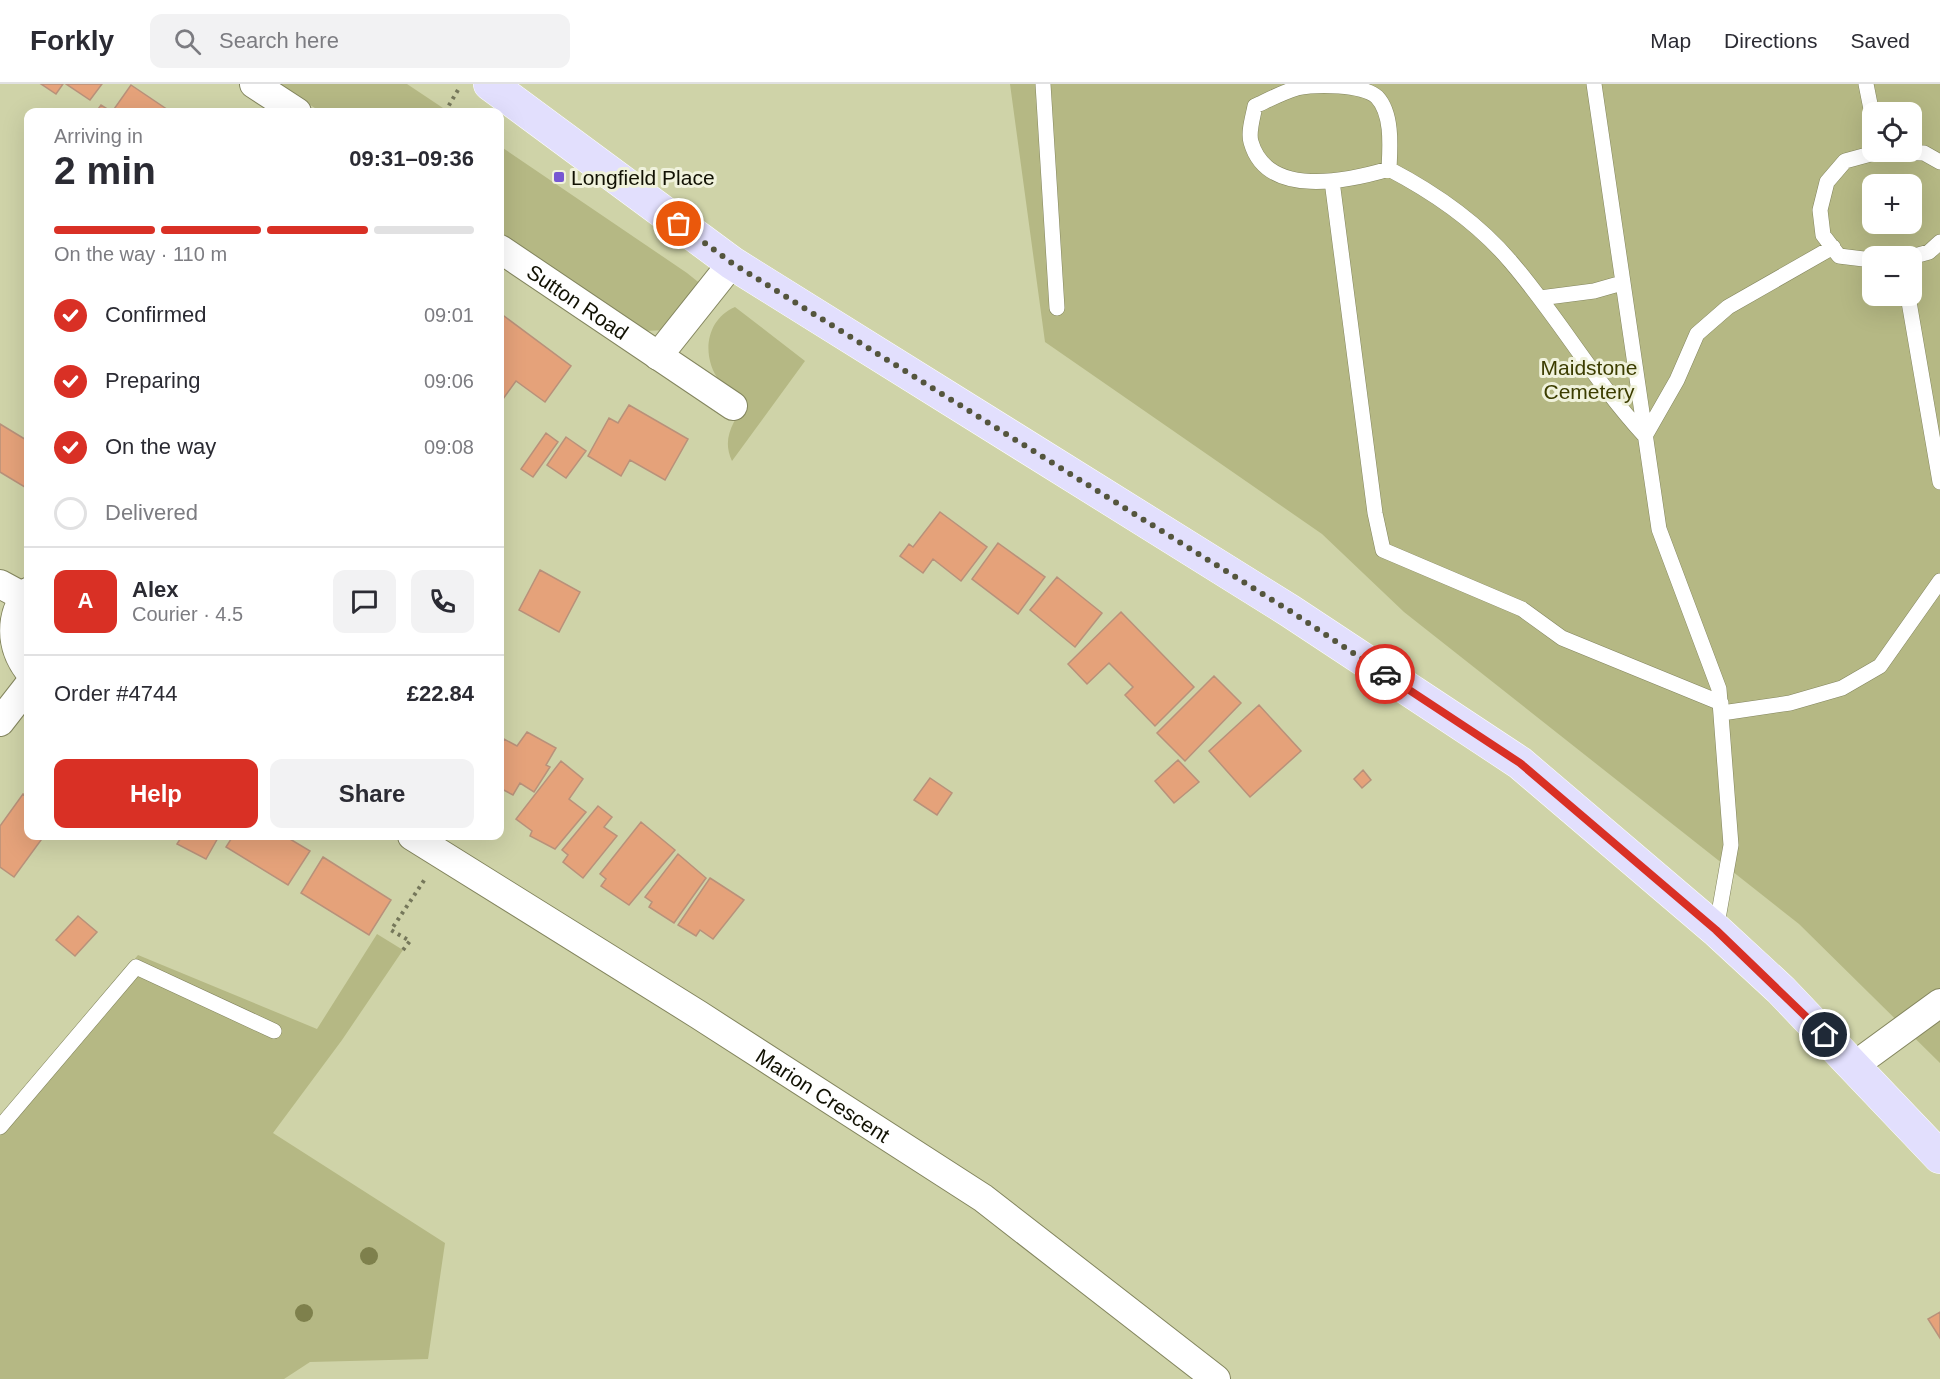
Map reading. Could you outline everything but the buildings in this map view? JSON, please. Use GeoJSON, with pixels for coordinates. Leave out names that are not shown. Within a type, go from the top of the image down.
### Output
{"type":"FeatureCollection","features":[{"type":"Feature","properties":{"kind":"main road"},"geometry":{"type":"LineString","coordinates":[[490,84],[732,263],[1280,604],[1520,763],[1716,930],[1781,990],[1855,1065],[1940,1158]]}},
{"type":"Feature","properties":{"kind":"street"},"geometry":{"type":"LineString","coordinates":[[254,84],[291,108]]}},
{"type":"Feature","properties":{"kind":"street","name":"Sutton Road"},"geometry":{"type":"LineString","coordinates":[[504,252],[733,406]]}},
{"type":"Feature","properties":{"kind":"street"},"geometry":{"type":"LineString","coordinates":[[658,356],[732,263]]}},
{"type":"Feature","properties":{"kind":"street"},"geometry":{"type":"LineString","coordinates":[[18,591],[14,635],[18,654],[24,664]]}},
{"type":"Feature","properties":{"kind":"street"},"geometry":{"type":"LineString","coordinates":[[0,722],[24,691]]}},
{"type":"Feature","properties":{"kind":"street","name":"Marion Crescent"},"geometry":{"type":"LineString","coordinates":[[419,840],[983,1198],[1216,1379]]}},
{"type":"Feature","properties":{"kind":"street"},"geometry":{"type":"LineString","coordinates":[[1855,1065],[1940,1003]]}},
{"type":"Feature","properties":{"kind":"lane"},"geometry":{"type":"LineString","coordinates":[[1042,84],[1057,308]]}},
{"type":"Feature","properties":{"kind":"lane"},"geometry":{"type":"LineString","coordinates":[[1594,84],[1659,529],[1719,689],[1731,845],[1716,930]]}},
{"type":"Feature","properties":{"kind":"lane"},"geometry":{"type":"LineString","coordinates":[[1866,84],[1870,102]]}},
{"type":"Feature","properties":{"kind":"lane"},"geometry":{"type":"LineString","coordinates":[[1389,169],[1390,135],[1377,98],[1354,85],[1298,88],[1255,106],[1250,140],[1260,164],[1283,177],[1332,181],[1350,180],[1389,169],[1414,182],[1466,220],[1510,261],[1540,298],[1613,401],[1645,436]]}},
{"type":"Feature","properties":{"kind":"lane"},"geometry":{"type":"LineString","coordinates":[[1922,153],[1940,162]]}},
{"type":"Feature","properties":{"kind":"lane"},"geometry":{"type":"LineString","coordinates":[[1862,156],[1845,161],[1827,182],[1820,210],[1823,235],[1839,256],[1862,259]]}},
{"type":"Feature","properties":{"kind":"lane"},"geometry":{"type":"LineString","coordinates":[[1332,181],[1374,513],[1383,550],[1522,609],[1562,638],[1721,708],[1790,703],[1852,683],[1880,666],[1940,581]]}},
{"type":"Feature","properties":{"kind":"lane"},"geometry":{"type":"LineString","coordinates":[[1922,254],[1929,252],[1940,242]]}},
{"type":"Feature","properties":{"kind":"lane"},"geometry":{"type":"LineString","coordinates":[[1645,436],[1677,380],[1697,334],[1728,307],[1833,247]]}},
{"type":"Feature","properties":{"kind":"lane"},"geometry":{"type":"LineString","coordinates":[[1540,298],[1594,291],[1622,283]]}},
{"type":"Feature","properties":{"kind":"lane"},"geometry":{"type":"LineString","coordinates":[[1910,306],[1940,482]]}},
{"type":"Feature","properties":{"kind":"lane"},"geometry":{"type":"LineString","coordinates":[[0,1127],[136,968],[274,1031]]}},
{"type":"Feature","properties":{"kind":"path"},"geometry":{"type":"LineString","coordinates":[[447,108],[462,84]]}},
{"type":"Feature","properties":{"kind":"path"},"geometry":{"type":"LineString","coordinates":[[403,950],[410,941],[391,930],[442,853]]}},
{"type":"Feature","properties":{"kind":"green space"},"geometry":{"type":"Polygon","coordinates":[[[278,84],[407,84],[443,108],[315,108],[278,84]]]}},
{"type":"Feature","properties":{"kind":"green space","name":"Maidstone Cemetery"},"geometry":{"type":"Polygon","coordinates":[[[1010,84],[1940,84],[1940,1063],[1799,924],[1404,612],[1322,534],[1045,342],[1010,84]]]}},
{"type":"Feature","properties":{"kind":"green space"},"geometry":{"type":"Polygon","coordinates":[[[504,149],[702,285],[667,330],[644,331],[504,237],[504,149]]]}},
{"type":"Feature","properties":{"kind":"green space"},"geometry":{"type":"Polygon","coordinates":[[[735,307],[805,361],[732,461],[728,437],[747,401],[720,382],[710,362],[708,351],[712,330],[717,321],[735,307]]]}},
{"type":"Feature","properties":{"kind":"green space"},"geometry":{"type":"Polygon","coordinates":[[[377,934],[403,950],[342,1040],[273,1133],[445,1243],[428,1359],[310,1362],[284,1379],[0,1379],[0,1124],[138,955],[317,1029],[377,934]]]}},
{"type":"Feature","properties":{"kind":"way so far"},"geometry":{"type":"LineString","coordinates":[[679,224],[732,263],[1290,611],[1385,674]]}},
{"type":"Feature","properties":{"kind":"place","name":"Longfield Place"},"geometry":{"type":"Point","coordinates":[559,177]}},
{"type":"Feature","properties":{"kind":"route"},"geometry":{"type":"LineString","coordinates":[[1385,674],[1520,763],[1716,930],[1781,990],[1825,1035]]}}]}
